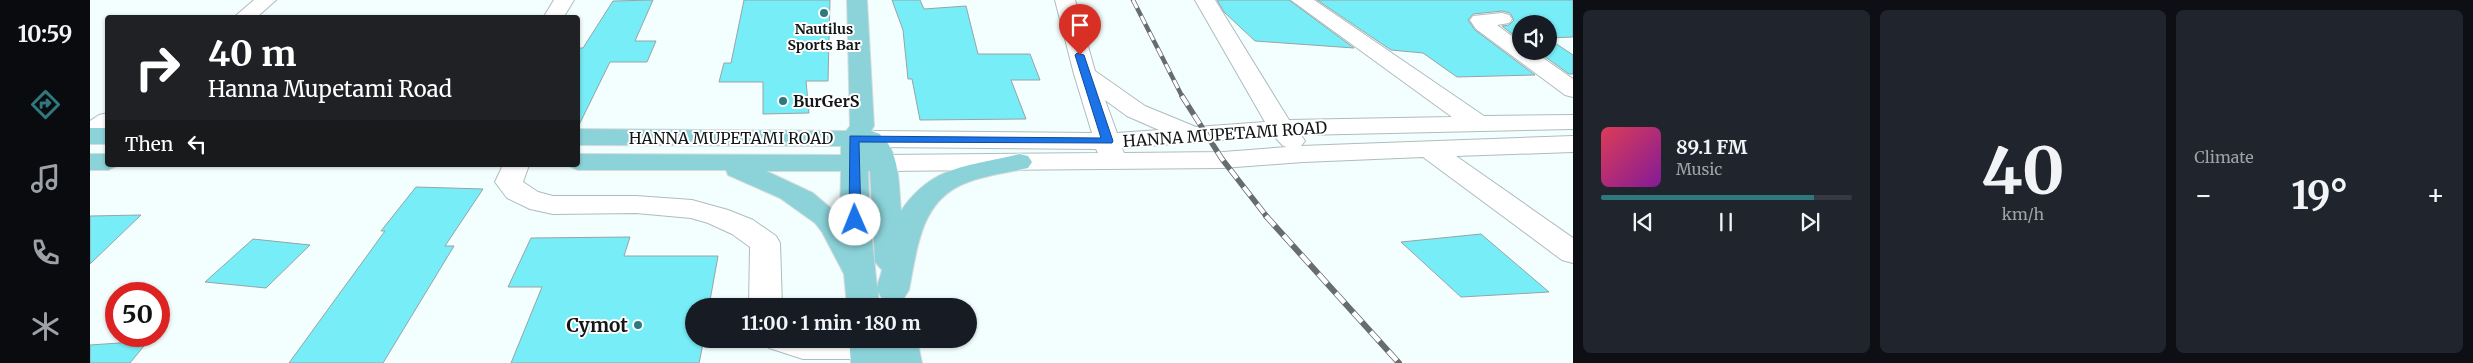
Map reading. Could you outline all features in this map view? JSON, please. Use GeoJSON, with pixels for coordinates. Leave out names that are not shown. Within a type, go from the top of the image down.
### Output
{"type":"FeatureCollection","features":[{"type":"Feature","properties":{"kind":"main road"},"geometry":{"type":"LineString","coordinates":[[856,0],[866,146],[894,298]]}},
{"type":"Feature","properties":{"kind":"main road"},"geometry":{"type":"LineString","coordinates":[[90,134],[105,136]]}},
{"type":"Feature","properties":{"kind":"main road","name":"HANNA MUPETAMI ROAD"},"geometry":{"type":"LineString","coordinates":[[580,137],[866,146]]}},
{"type":"Feature","properties":{"kind":"main road"},"geometry":{"type":"LineString","coordinates":[[862,293],[855,220],[866,146]]}},
{"type":"Feature","properties":{"kind":"main road","name":"HANNA MUPETAMI ROAD"},"geometry":{"type":"LineString","coordinates":[[580,162],[727,164],[866,146]]}},
{"type":"Feature","properties":{"kind":"main road"},"geometry":{"type":"LineString","coordinates":[[90,162],[105,162]]}},
{"type":"Feature","properties":{"kind":"main road"},"geometry":{"type":"LineString","coordinates":[[894,298],[908,224],[923,198],[951,179],[1019,162]]}},
{"type":"Feature","properties":{"kind":"main road"},"geometry":{"type":"LineString","coordinates":[[727,164],[792,193],[819,211],[834,228],[862,293]]}},
{"type":"Feature","properties":{"kind":"main road"},"geometry":{"type":"LineString","coordinates":[[902,348],[904,363]]}},
{"type":"Feature","properties":{"kind":"street"},"geometry":{"type":"LineString","coordinates":[[247,15],[266,0]]}},
{"type":"Feature","properties":{"kind":"street"},"geometry":{"type":"LineString","coordinates":[[555,15],[564,0]]}},
{"type":"Feature","properties":{"kind":"street"},"geometry":{"type":"LineString","coordinates":[[1065,0],[1085,74],[1110,151]]}},
{"type":"Feature","properties":{"kind":"street"},"geometry":{"type":"LineString","coordinates":[[1205,0],[1281,128],[1303,154]]}},
{"type":"Feature","properties":{"kind":"street"},"geometry":{"type":"LineString","coordinates":[[1301,0],[1477,123]]}},
{"type":"Feature","properties":{"kind":"street"},"geometry":{"type":"LineString","coordinates":[[1502,19],[1480,20],[1482,25],[1573,90]]}},
{"type":"Feature","properties":{"kind":"street"},"geometry":{"type":"LineString","coordinates":[[1085,74],[1136,111],[1195,135]]}},
{"type":"Feature","properties":{"kind":"street"},"geometry":{"type":"LineString","coordinates":[[1229,132],[1254,109],[1261,94]]}},
{"type":"Feature","properties":{"kind":"street"},"geometry":{"type":"LineString","coordinates":[[90,134],[105,122]]}},
{"type":"Feature","properties":{"kind":"street","name":"HANNA MUPETAMI ROAD"},"geometry":{"type":"LineString","coordinates":[[866,146],[1019,162],[1110,151],[1195,135],[1281,128],[1573,122]]}},
{"type":"Feature","properties":{"kind":"street","name":"HANNA MUPETAMI ROAD"},"geometry":{"type":"LineString","coordinates":[[866,146],[1110,151],[1224,160],[1427,148],[1573,144]]}},
{"type":"Feature","properties":{"kind":"street"},"geometry":{"type":"LineString","coordinates":[[1427,148],[1573,253]]}},
{"type":"Feature","properties":{"kind":"street"},"geometry":{"type":"LineString","coordinates":[[515,167],[509,182],[514,192],[534,202],[553,205],[675,206],[726,218],[750,230],[765,243],[765,298]]}},
{"type":"Feature","properties":{"kind":"street"},"geometry":{"type":"LineString","coordinates":[[846,348],[867,349]]}},
{"type":"Feature","properties":{"kind":"building"},"geometry":{"type":"Polygon","coordinates":[[[653,0],[635,41],[656,41],[647,62],[610,62],[580,123],[580,48],[583,48],[613,1],[653,0]]]}},
{"type":"Feature","properties":{"kind":"building"},"geometry":{"type":"Polygon","coordinates":[[[744,0],[830,0],[828,81],[806,81],[809,113],[763,114],[763,82],[719,82],[724,63],[731,63],[744,0]]]}},
{"type":"Feature","properties":{"kind":"building"},"geometry":{"type":"Polygon","coordinates":[[[892,0],[920,0],[924,9],[966,6],[978,54],[1030,54],[1040,80],[1011,80],[1026,119],[920,120],[912,79],[908,79],[903,30],[892,0]]]}},
{"type":"Feature","properties":{"kind":"building"},"geometry":{"type":"Polygon","coordinates":[[[1217,0],[1289,0],[1354,48],[1255,41],[1224,12],[1217,0]]]}},
{"type":"Feature","properties":{"kind":"building"},"geometry":{"type":"Polygon","coordinates":[[[1317,0],[1573,0],[1573,37],[1557,38],[1557,15],[1512,16],[1510,13],[1502,11],[1473,14],[1468,20],[1475,30],[1512,58],[1512,60],[1515,60],[1535,75],[1457,77],[1423,53],[1391,50],[1317,0]]]}},
{"type":"Feature","properties":{"kind":"building"},"geometry":{"type":"Polygon","coordinates":[[[1512,22],[1512,34],[1502,26],[1509,25],[1512,22]]]}},
{"type":"Feature","properties":{"kind":"building"},"geometry":{"type":"Polygon","coordinates":[[[1557,44],[1573,55],[1573,74],[1569,74],[1550,60],[1557,60],[1557,44]]]}},
{"type":"Feature","properties":{"kind":"building"},"geometry":{"type":"Polygon","coordinates":[[[416,187],[483,189],[445,246],[454,246],[383,363],[289,363],[385,231],[381,231],[416,187]]]}},
{"type":"Feature","properties":{"kind":"building"},"geometry":{"type":"Polygon","coordinates":[[[141,215],[90,264],[90,216],[141,215]]]}},
{"type":"Feature","properties":{"kind":"building"},"geometry":{"type":"Polygon","coordinates":[[[1481,234],[1549,292],[1461,297],[1401,242],[1481,234]]]}},
{"type":"Feature","properties":{"kind":"building"},"geometry":{"type":"Polygon","coordinates":[[[630,237],[624,256],[718,256],[710,298],[685,298],[685,348],[702,348],[699,363],[511,363],[542,287],[508,287],[531,238],[630,237]]]}},
{"type":"Feature","properties":{"kind":"building"},"geometry":{"type":"Polygon","coordinates":[[[253,239],[310,245],[266,288],[205,282],[253,239]]]}},
{"type":"Feature","properties":{"kind":"building"},"geometry":{"type":"Polygon","coordinates":[[[105,344],[105,347],[143,347],[130,363],[90,363],[90,345],[105,344]]]}},
{"type":"Feature","properties":{"kind":"railway"},"geometry":{"type":"LineString","coordinates":[[1133,0],[1183,98]]}},
{"type":"Feature","properties":{"kind":"railway"},"geometry":{"type":"LineString","coordinates":[[1182,96],[1222,159],[1267,217]]}},
{"type":"Feature","properties":{"kind":"railway"},"geometry":{"type":"LineString","coordinates":[[1266,216],[1399,363]]}},
{"type":"Feature","properties":{"kind":"place","name":"Nautilus Sports Bar"},"geometry":{"type":"Point","coordinates":[824,13]}},
{"type":"Feature","properties":{"kind":"place","name":"BurGerS"},"geometry":{"type":"Point","coordinates":[783,101]}},
{"type":"Feature","properties":{"kind":"place","name":"Cymot"},"geometry":{"type":"Point","coordinates":[638,325]}},
{"type":"Feature","properties":{"kind":"route"},"geometry":{"type":"LineString","coordinates":[[855,220],[854,138],[1108,141],[1080,55]]}}]}
